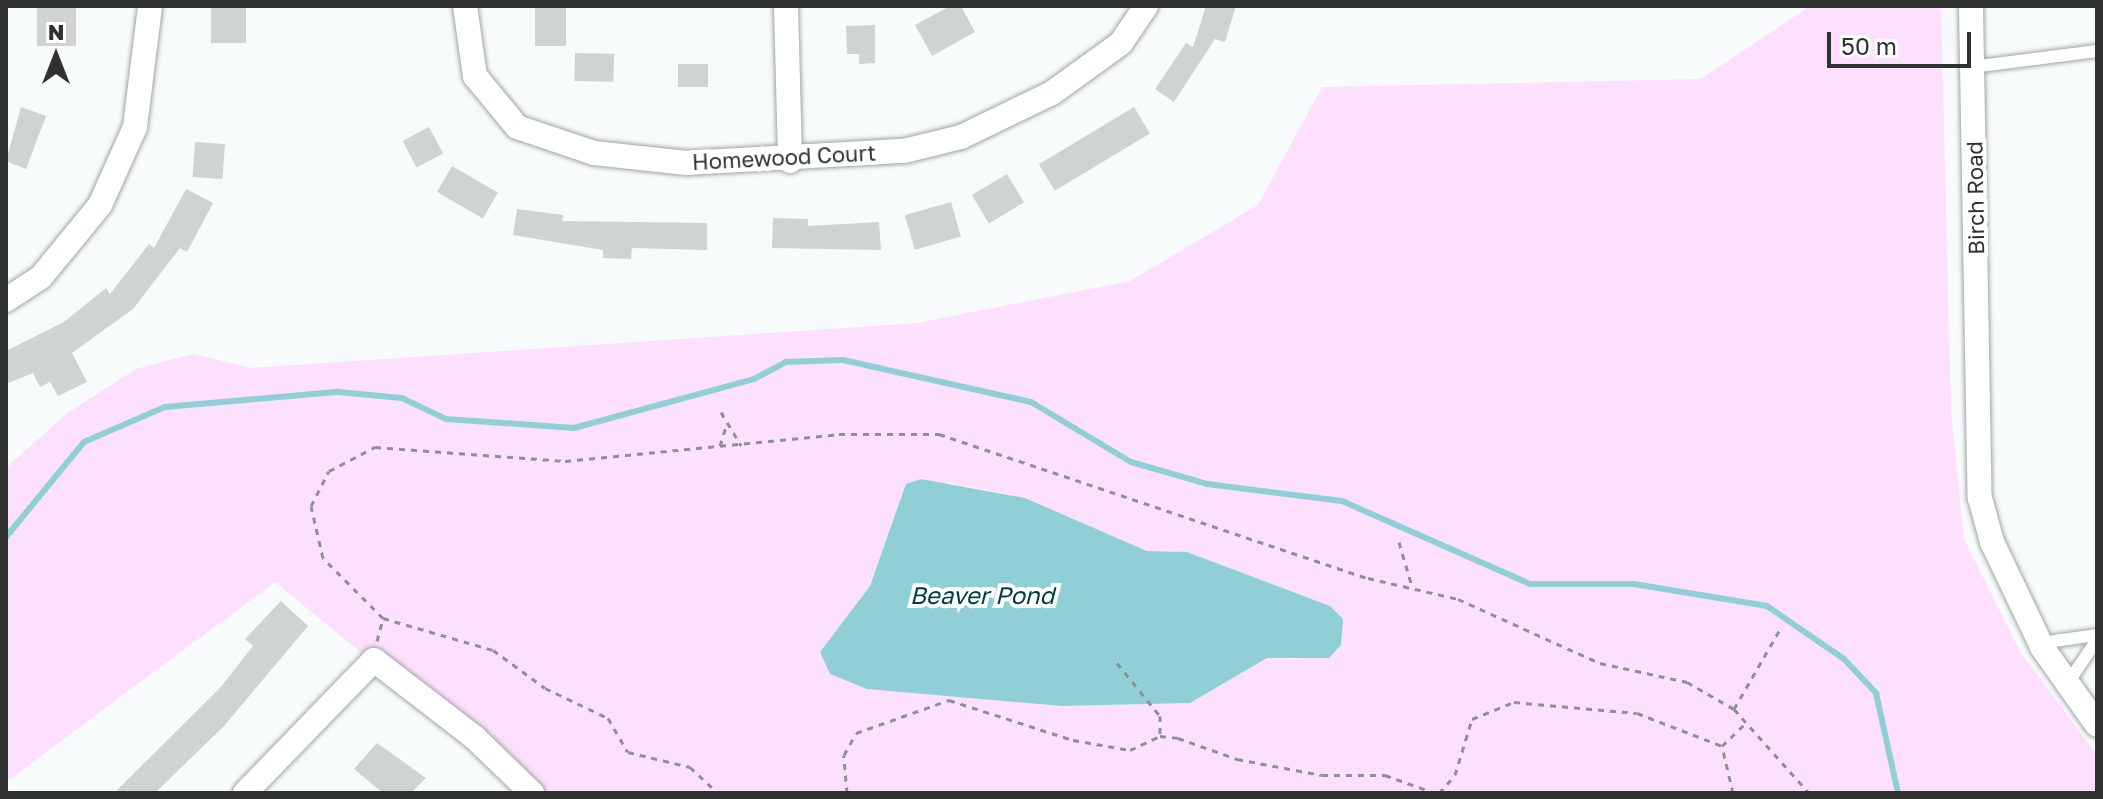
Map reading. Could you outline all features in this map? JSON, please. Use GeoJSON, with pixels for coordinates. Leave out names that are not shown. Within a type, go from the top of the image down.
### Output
{"type":"FeatureCollection","features":[{"type":"Feature","properties":{"kind":"street"},"geometry":{"type":"LineString","coordinates":[[6,300],[41,277],[100,205],[135,127],[150,6]]}},
{"type":"Feature","properties":{"kind":"street","name":"Homewood Court"},"geometry":{"type":"LineString","coordinates":[[465,6],[475,76],[517,127],[594,153],[686,163],[790,161],[904,151],[961,137],[1052,93],[1121,43],[1146,6]]}},
{"type":"Feature","properties":{"kind":"street"},"geometry":{"type":"LineString","coordinates":[[786,6],[790,161]]}},
{"type":"Feature","properties":{"kind":"street","name":"Birch Road"},"geometry":{"type":"LineString","coordinates":[[1971,6],[1980,498],[1992,542],[2040,643],[2065,686],[2097,725]]}},
{"type":"Feature","properties":{"kind":"street"},"geometry":{"type":"LineString","coordinates":[[245,793],[374,660],[474,737],[532,793]]}},
{"type":"Feature","properties":{"kind":"lane"},"geometry":{"type":"LineString","coordinates":[[1972,67],[2097,51]]}},
{"type":"Feature","properties":{"kind":"lane"},"geometry":{"type":"LineString","coordinates":[[2040,643],[2097,637]]}},
{"type":"Feature","properties":{"kind":"lane"},"geometry":{"type":"LineString","coordinates":[[2065,686],[2097,637]]}},
{"type":"Feature","properties":{"kind":"path"},"geometry":{"type":"LineString","coordinates":[[721,412],[726,426],[741,445]]}},
{"type":"Feature","properties":{"kind":"path"},"geometry":{"type":"LineString","coordinates":[[720,447],[726,426]]}},
{"type":"Feature","properties":{"kind":"path"},"geometry":{"type":"LineString","coordinates":[[718,793],[690,767],[628,752],[608,718],[545,688],[493,650],[383,618],[323,558],[311,506],[321,479],[356,454],[410,447],[565,461],[839,434],[939,434],[1368,578],[1411,583],[1561,641],[1600,663],[1687,682],[1734,709],[1809,793]]}},
{"type":"Feature","properties":{"kind":"path"},"geometry":{"type":"LineString","coordinates":[[1399,542],[1411,583]]}},
{"type":"Feature","properties":{"kind":"path"},"geometry":{"type":"LineString","coordinates":[[374,660],[383,618]]}},
{"type":"Feature","properties":{"kind":"path"},"geometry":{"type":"LineString","coordinates":[[1734,709],[1779,631]]}},
{"type":"Feature","properties":{"kind":"path"},"geometry":{"type":"LineString","coordinates":[[1117,663],[1160,716],[1160,736]]}},
{"type":"Feature","properties":{"kind":"path"},"geometry":{"type":"LineString","coordinates":[[847,793],[844,755],[856,733],[949,700],[1073,740],[1130,750],[1160,736],[1298,772],[1385,775],[1437,793],[1455,775],[1472,719],[1514,702],[1637,713],[1722,746]]}},
{"type":"Feature","properties":{"kind":"path"},"geometry":{"type":"LineString","coordinates":[[1722,746],[1745,724]]}},
{"type":"Feature","properties":{"kind":"path"},"geometry":{"type":"LineString","coordinates":[[1722,746],[1733,793]]}},
{"type":"Feature","properties":{"kind":"shaded area"},"geometry":{"type":"Polygon","coordinates":[[[1810,6],[1941,6],[1951,409],[1964,539],[2020,651],[2097,755],[2097,793],[533,793],[275,582],[6,782],[6,468],[66,414],[136,369],[193,354],[252,368],[917,323],[1130,281],[1258,205],[1322,87],[1701,79],[1810,6]],[[946,482],[896,518],[870,586],[820,652],[1062,706],[1190,703],[1267,658],[1296,659],[1330,606],[1187,552],[1147,551],[1025,498],[946,482]]]}},
{"type":"Feature","properties":{"kind":"water","name":"Beaver Pond"},"geometry":{"type":"Polygon","coordinates":[[[921,479],[1025,498],[1147,551],[1187,552],[1330,606],[1343,619],[1341,645],[1329,658],[1267,658],[1190,703],[1062,706],[867,689],[830,674],[820,652],[870,586],[906,484],[921,479]]]}},
{"type":"Feature","properties":{"kind":"building"},"geometry":{"type":"Polygon","coordinates":[[[37,6],[76,6],[76,46],[37,46],[37,6]]]}},
{"type":"Feature","properties":{"kind":"building"},"geometry":{"type":"Polygon","coordinates":[[[211,6],[246,6],[246,43],[211,43],[211,6]]]}},
{"type":"Feature","properties":{"kind":"building"},"geometry":{"type":"Polygon","coordinates":[[[535,6],[566,6],[566,46],[535,46],[535,6]]]}},
{"type":"Feature","properties":{"kind":"building"},"geometry":{"type":"Polygon","coordinates":[[[950,6],[961,6],[975,32],[932,56],[915,25],[950,6]]]}},
{"type":"Feature","properties":{"kind":"building"},"geometry":{"type":"Polygon","coordinates":[[[1206,6],[1236,6],[1225,42],[1215,39],[1174,102],[1155,89],[1186,43],[1193,47],[1206,6]]]}},
{"type":"Feature","properties":{"kind":"building"},"geometry":{"type":"Polygon","coordinates":[[[875,25],[875,63],[859,64],[859,54],[847,54],[846,26],[875,25]]]}},
{"type":"Feature","properties":{"kind":"building"},"geometry":{"type":"Polygon","coordinates":[[[575,53],[614,54],[614,82],[575,81],[575,53]]]}},
{"type":"Feature","properties":{"kind":"building"},"geometry":{"type":"Polygon","coordinates":[[[678,64],[708,64],[708,87],[678,87],[678,64]]]}},
{"type":"Feature","properties":{"kind":"building"},"geometry":{"type":"Polygon","coordinates":[[[21,107],[46,116],[26,169],[6,161],[21,107]]]}},
{"type":"Feature","properties":{"kind":"building"},"geometry":{"type":"Polygon","coordinates":[[[1134,107],[1150,134],[1055,191],[1039,164],[1134,107]]]}},
{"type":"Feature","properties":{"kind":"building"},"geometry":{"type":"Polygon","coordinates":[[[429,127],[443,153],[417,168],[403,141],[429,127]]]}},
{"type":"Feature","properties":{"kind":"building"},"geometry":{"type":"Polygon","coordinates":[[[195,142],[225,144],[222,179],[193,177],[195,142]]]}},
{"type":"Feature","properties":{"kind":"building"},"geometry":{"type":"Polygon","coordinates":[[[452,166],[498,192],[483,218],[437,192],[452,166]]]}},
{"type":"Feature","properties":{"kind":"building"},"geometry":{"type":"Polygon","coordinates":[[[1007,174],[1024,202],[989,223],[972,195],[1007,174]]]}},
{"type":"Feature","properties":{"kind":"building"},"geometry":{"type":"Polygon","coordinates":[[[186,189],[213,203],[187,252],[180,248],[133,309],[72,353],[87,382],[58,396],[50,382],[40,387],[33,373],[6,384],[6,351],[64,322],[106,288],[110,294],[149,244],[154,248],[186,189]]]}},
{"type":"Feature","properties":{"kind":"building"},"geometry":{"type":"Polygon","coordinates":[[[951,202],[961,237],[915,250],[905,215],[951,202]]]}},
{"type":"Feature","properties":{"kind":"building"},"geometry":{"type":"Polygon","coordinates":[[[517,209],[563,215],[562,221],[707,223],[707,250],[632,248],[631,259],[603,258],[603,250],[513,235],[517,209]]]}},
{"type":"Feature","properties":{"kind":"building"},"geometry":{"type":"Polygon","coordinates":[[[773,218],[808,219],[808,226],[879,222],[881,250],[772,248],[773,218]]]}},
{"type":"Feature","properties":{"kind":"building"},"geometry":{"type":"Polygon","coordinates":[[[281,601],[308,626],[224,726],[155,793],[114,793],[220,688],[253,646],[245,639],[281,601]]]}},
{"type":"Feature","properties":{"kind":"building"},"geometry":{"type":"Polygon","coordinates":[[[377,743],[426,778],[411,793],[383,793],[354,769],[377,743]]]}},
{"type":"Feature","properties":{"kind":"waterway"},"geometry":{"type":"LineString","coordinates":[[6,537],[84,442],[165,407],[338,392],[402,398],[446,419],[574,428],[754,379],[786,362],[843,360],[1031,402],[1131,462],[1207,484],[1342,501],[1530,584],[1634,584],[1767,606],[1844,659],[1876,693],[1898,793]]}}]}
